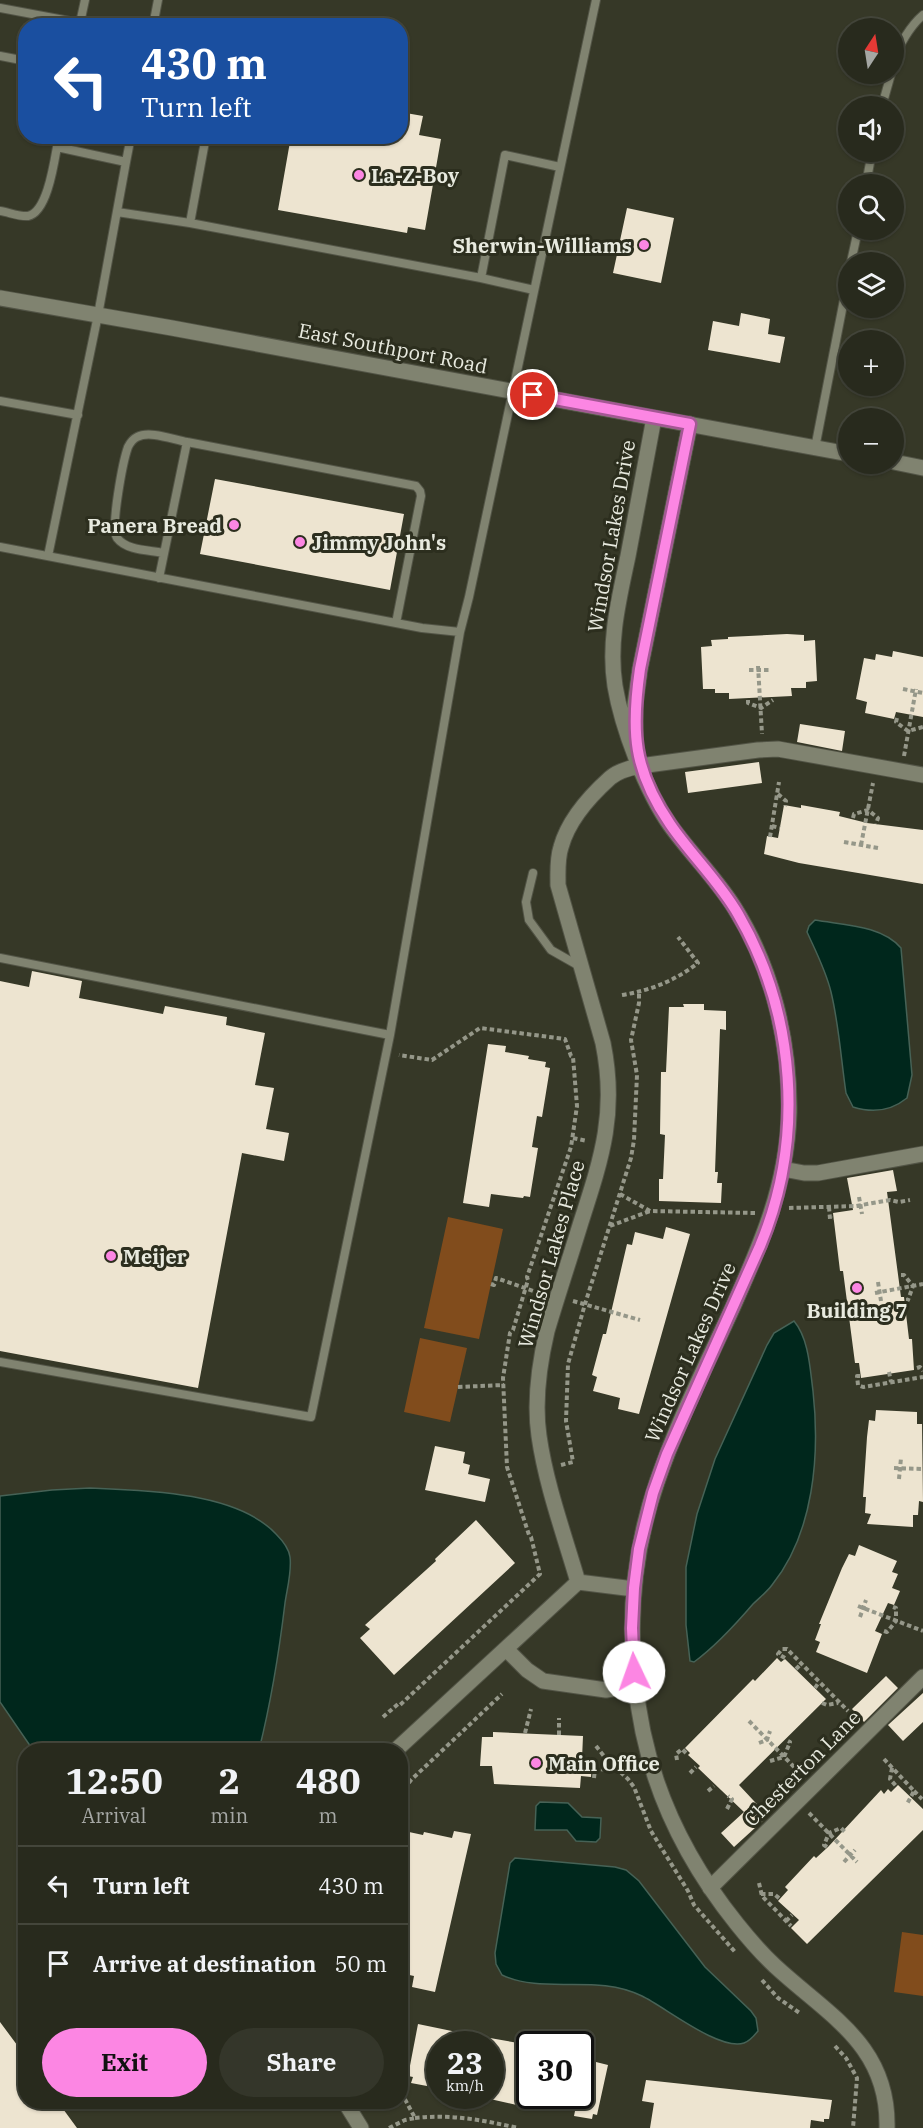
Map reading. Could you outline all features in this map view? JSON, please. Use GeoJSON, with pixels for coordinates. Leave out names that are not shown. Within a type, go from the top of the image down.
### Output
{"type":"FeatureCollection","features":[{"type":"Feature","properties":{"kind":"street","name":"East Southport Road"},"geometry":{"type":"LineString","coordinates":[[0,298],[838,452]]}},
{"type":"Feature","properties":{"kind":"street","name":"Windsor Lakes Drive"},"geometry":{"type":"LineString","coordinates":[[654,418],[613,632],[615,687],[622,718],[659,808],[723,890],[762,962],[778,1013],[788,1069],[789,1116],[783,1169],[765,1236],[660,1473],[645,1521],[634,1588],[632,1650],[635,1685],[651,1763],[677,1832],[710,1888],[738,1926],[767,1958],[849,2030],[866,2049],[884,2090],[887,2128]]}},
{"type":"Feature","properties":{"kind":"street","name":"Windsor Lakes Drive"},"geometry":{"type":"LineString","coordinates":[[640,766],[635,741],[635,705],[640,669],[690,424]]}},
{"type":"Feature","properties":{"kind":"street"},"geometry":{"type":"LineString","coordinates":[[904,464],[923,468]]}},
{"type":"Feature","properties":{"kind":"street","name":"Windsor Lakes Place"},"geometry":{"type":"LineString","coordinates":[[578,1582],[546,1470],[539,1435],[538,1386],[544,1344],[602,1155],[609,1111],[606,1056],[558,885],[561,847],[569,827],[610,778],[623,770],[640,766],[778,749],[923,776]]}},
{"type":"Feature","properties":{"kind":"street"},"geometry":{"type":"LineString","coordinates":[[783,1169],[818,1173],[923,1154]]}},
{"type":"Feature","properties":{"kind":"street"},"geometry":{"type":"LineString","coordinates":[[404,1743],[578,1582],[634,1588]]}},
{"type":"Feature","properties":{"kind":"street"},"geometry":{"type":"LineString","coordinates":[[506,1648],[527,1670],[543,1681],[606,1690],[635,1685]]}},
{"type":"Feature","properties":{"kind":"street","name":"Chesterton Lane"},"geometry":{"type":"LineString","coordinates":[[710,1888],[918,1685],[923,1677]]}},
{"type":"Feature","properties":{"kind":"street"},"geometry":{"type":"LineString","coordinates":[[349,2109],[361,2128]]}},
{"type":"Feature","properties":{"kind":"lane"},"geometry":{"type":"LineString","coordinates":[[81,18],[85,0]]}},
{"type":"Feature","properties":{"kind":"lane"},"geometry":{"type":"LineString","coordinates":[[155,18],[158,0]]}},
{"type":"Feature","properties":{"kind":"lane"},"geometry":{"type":"LineString","coordinates":[[0,1362],[311,1417],[387,1053],[460,632],[470,597],[596,0]]}},
{"type":"Feature","properties":{"kind":"lane"},"geometry":{"type":"LineString","coordinates":[[0,8],[50,18]]}},
{"type":"Feature","properties":{"kind":"lane"},"geometry":{"type":"LineString","coordinates":[[904,41],[917,20],[923,15]]}},
{"type":"Feature","properties":{"kind":"lane"},"geometry":{"type":"LineString","coordinates":[[0,56],[18,59]]}},
{"type":"Feature","properties":{"kind":"lane"},"geometry":{"type":"LineString","coordinates":[[0,211],[27,216],[36,212],[45,199],[58,144]]}},
{"type":"Feature","properties":{"kind":"lane"},"geometry":{"type":"LineString","coordinates":[[48,556],[99,315],[129,144]]}},
{"type":"Feature","properties":{"kind":"lane"},"geometry":{"type":"LineString","coordinates":[[190,223],[205,144]]}},
{"type":"Feature","properties":{"kind":"lane"},"geometry":{"type":"LineString","coordinates":[[57,147],[126,162]]}},
{"type":"Feature","properties":{"kind":"lane"},"geometry":{"type":"LineString","coordinates":[[482,278],[505,155],[560,167]]}},
{"type":"Feature","properties":{"kind":"lane"},"geometry":{"type":"LineString","coordinates":[[117,212],[190,223],[482,278],[534,290]]}},
{"type":"Feature","properties":{"kind":"lane"},"geometry":{"type":"LineString","coordinates":[[815,448],[840,318]]}},
{"type":"Feature","properties":{"kind":"lane"},"geometry":{"type":"LineString","coordinates":[[0,401],[78,415]]}},
{"type":"Feature","properties":{"kind":"lane"},"geometry":{"type":"LineString","coordinates":[[164,553],[129,546],[122,543],[114,533],[114,515],[125,460],[131,443],[135,437],[141,435],[416,486],[421,496],[396,623]]}},
{"type":"Feature","properties":{"kind":"lane"},"geometry":{"type":"LineString","coordinates":[[159,578],[187,442]]}},
{"type":"Feature","properties":{"kind":"lane"},"geometry":{"type":"LineString","coordinates":[[0,547],[422,628],[460,632]]}},
{"type":"Feature","properties":{"kind":"lane"},"geometry":{"type":"LineString","coordinates":[[532,873],[526,902],[528,920],[551,950],[581,967]]}},
{"type":"Feature","properties":{"kind":"lane"},"geometry":{"type":"LineString","coordinates":[[0,958],[390,1035]]}},
{"type":"Feature","properties":{"kind":"path"},"geometry":{"type":"LineString","coordinates":[[758,668],[763,750]]}},
{"type":"Feature","properties":{"kind":"path"},"geometry":{"type":"LineString","coordinates":[[749,670],[758,668],[770,670]]}},
{"type":"Feature","properties":{"kind":"path"},"geometry":{"type":"LineString","coordinates":[[903,689],[923,693]]}},
{"type":"Feature","properties":{"kind":"path"},"geometry":{"type":"LineString","coordinates":[[901,771],[915,690]]}},
{"type":"Feature","properties":{"kind":"path"},"geometry":{"type":"LineString","coordinates":[[748,700],[748,703],[761,708]]}},
{"type":"Feature","properties":{"kind":"path"},"geometry":{"type":"LineString","coordinates":[[761,708],[773,700]]}},
{"type":"Feature","properties":{"kind":"path"},"geometry":{"type":"LineString","coordinates":[[897,718],[896,722],[908,731]]}},
{"type":"Feature","properties":{"kind":"path"},"geometry":{"type":"LineString","coordinates":[[908,731],[923,727]]}},
{"type":"Feature","properties":{"kind":"path"},"geometry":{"type":"LineString","coordinates":[[770,837],[779,782]]}},
{"type":"Feature","properties":{"kind":"path"},"geometry":{"type":"LineString","coordinates":[[777,793],[786,801],[785,806]]}},
{"type":"Feature","properties":{"kind":"path"},"geometry":{"type":"LineString","coordinates":[[861,845],[870,798]]}},
{"type":"Feature","properties":{"kind":"path"},"geometry":{"type":"LineString","coordinates":[[853,818],[854,814],[868,810]]}},
{"type":"Feature","properties":{"kind":"path"},"geometry":{"type":"LineString","coordinates":[[868,810],[878,818],[876,824]]}},
{"type":"Feature","properties":{"kind":"path"},"geometry":{"type":"LineString","coordinates":[[772,826],[780,828]]}},
{"type":"Feature","properties":{"kind":"path"},"geometry":{"type":"LineString","coordinates":[[844,842],[878,848]]}},
{"type":"Feature","properties":{"kind":"path"},"geometry":{"type":"LineString","coordinates":[[622,994],[639,992],[667,983],[698,963],[678,937]]}},
{"type":"Feature","properties":{"kind":"path"},"geometry":{"type":"LineString","coordinates":[[546,1470],[573,1462],[566,1421],[571,1351],[634,1140],[637,1075],[631,1040],[639,1003],[639,992]]}},
{"type":"Feature","properties":{"kind":"path"},"geometry":{"type":"LineString","coordinates":[[383,1717],[398,1704],[400,1705],[540,1574],[531,1538],[507,1467],[503,1378],[510,1334],[569,1156],[577,1106],[573,1057],[565,1039],[480,1028],[432,1060],[387,1053]]}},
{"type":"Feature","properties":{"kind":"path"},"geometry":{"type":"LineString","coordinates":[[859,1197],[862,1214]]}},
{"type":"Feature","properties":{"kind":"path"},"geometry":{"type":"LineString","coordinates":[[829,1207],[830,1219],[833,1218]]}},
{"type":"Feature","properties":{"kind":"path"},"geometry":{"type":"LineString","coordinates":[[610,1226],[650,1211]]}},
{"type":"Feature","properties":{"kind":"path"},"geometry":{"type":"LineString","coordinates":[[901,1275],[904,1275],[913,1286]]}},
{"type":"Feature","properties":{"kind":"path"},"geometry":{"type":"LineString","coordinates":[[491,1284],[494,1286],[496,1278],[640,1320]]}},
{"type":"Feature","properties":{"kind":"path"},"geometry":{"type":"LineString","coordinates":[[878,1282],[877,1292],[881,1301]]}},
{"type":"Feature","properties":{"kind":"path"},"geometry":{"type":"LineString","coordinates":[[877,1292],[923,1284]]}},
{"type":"Feature","properties":{"kind":"path"},"geometry":{"type":"LineString","coordinates":[[906,1300],[913,1286]]}},
{"type":"Feature","properties":{"kind":"path"},"geometry":{"type":"LineString","coordinates":[[917,1368],[920,1367],[923,1371]]}},
{"type":"Feature","properties":{"kind":"path"},"geometry":{"type":"LineString","coordinates":[[889,1372],[891,1382]]}},
{"type":"Feature","properties":{"kind":"path"},"geometry":{"type":"LineString","coordinates":[[860,1376],[857,1377],[858,1385],[863,1387],[923,1377]]}},
{"type":"Feature","properties":{"kind":"path"},"geometry":{"type":"LineString","coordinates":[[458,1387],[504,1385]]}},
{"type":"Feature","properties":{"kind":"path"},"geometry":{"type":"LineString","coordinates":[[899,1479],[901,1458]]}},
{"type":"Feature","properties":{"kind":"path"},"geometry":{"type":"LineString","coordinates":[[894,1468],[923,1469]]}},
{"type":"Feature","properties":{"kind":"path"},"geometry":{"type":"LineString","coordinates":[[860,1617],[866,1600]]}},
{"type":"Feature","properties":{"kind":"path"},"geometry":{"type":"LineString","coordinates":[[858,1606],[923,1631]]}},
{"type":"Feature","properties":{"kind":"path"},"geometry":{"type":"LineString","coordinates":[[884,1631],[887,1632],[896,1620],[896,1608],[893,1607]]}},
{"type":"Feature","properties":{"kind":"path"},"geometry":{"type":"LineString","coordinates":[[785,1658],[778,1654],[782,1649],[787,1649],[848,1711]]}},
{"type":"Feature","properties":{"kind":"path"},"geometry":{"type":"LineString","coordinates":[[796,1669],[801,1664]]}},
{"type":"Feature","properties":{"kind":"path"},"geometry":{"type":"LineString","coordinates":[[815,1688],[819,1682]]}},
{"type":"Feature","properties":{"kind":"path"},"geometry":{"type":"LineString","coordinates":[[408,1784],[502,1694]]}},
{"type":"Feature","properties":{"kind":"path"},"geometry":{"type":"LineString","coordinates":[[822,1703],[827,1705],[839,1702]]}},
{"type":"Feature","properties":{"kind":"path"},"geometry":{"type":"LineString","coordinates":[[525,1733],[531,1709]]}},
{"type":"Feature","properties":{"kind":"path"},"geometry":{"type":"LineString","coordinates":[[559,1718],[559,1734]]}},
{"type":"Feature","properties":{"kind":"path"},"geometry":{"type":"LineString","coordinates":[[749,1721],[813,1786]]}},
{"type":"Feature","properties":{"kind":"path"},"geometry":{"type":"LineString","coordinates":[[767,1740],[770,1731]]}},
{"type":"Feature","properties":{"kind":"path"},"geometry":{"type":"LineString","coordinates":[[759,1743],[767,1740]]}},
{"type":"Feature","properties":{"kind":"path"},"geometry":{"type":"LineString","coordinates":[[784,1757],[790,1742],[788,1741]]}},
{"type":"Feature","properties":{"kind":"path"},"geometry":{"type":"LineString","coordinates":[[677,1760],[676,1754],[682,1749],[688,1755]]}},
{"type":"Feature","properties":{"kind":"path"},"geometry":{"type":"LineString","coordinates":[[770,1761],[784,1757]]}},
{"type":"Feature","properties":{"kind":"path"},"geometry":{"type":"LineString","coordinates":[[884,1759],[922,1799]]}},
{"type":"Feature","properties":{"kind":"path"},"geometry":{"type":"LineString","coordinates":[[594,1778],[595,1769],[611,1770],[634,1764],[651,1763]]}},
{"type":"Feature","properties":{"kind":"path"},"geometry":{"type":"LineString","coordinates":[[690,1773],[696,1767]]}},
{"type":"Feature","properties":{"kind":"path"},"geometry":{"type":"LineString","coordinates":[[892,1767],[890,1779],[896,1786]]}},
{"type":"Feature","properties":{"kind":"path"},"geometry":{"type":"LineString","coordinates":[[708,1791],[714,1786]]}},
{"type":"Feature","properties":{"kind":"path"},"geometry":{"type":"LineString","coordinates":[[907,1804],[914,1791]]}},
{"type":"Feature","properties":{"kind":"path"},"geometry":{"type":"LineString","coordinates":[[728,1796],[732,1799],[728,1809]]}},
{"type":"Feature","properties":{"kind":"path"},"geometry":{"type":"LineString","coordinates":[[798,1802],[857,1862]]}},
{"type":"Feature","properties":{"kind":"path"},"geometry":{"type":"LineString","coordinates":[[828,1833],[841,1828],[845,1832]]}},
{"type":"Feature","properties":{"kind":"path"},"geometry":{"type":"LineString","coordinates":[[827,1847],[824,1845],[828,1833]]}},
{"type":"Feature","properties":{"kind":"path"},"geometry":{"type":"LineString","coordinates":[[844,1862],[855,1850]]}},
{"type":"Feature","properties":{"kind":"path"},"geometry":{"type":"LineString","coordinates":[[759,1883],[761,1894],[791,1926]]}},
{"type":"Feature","properties":{"kind":"path"},"geometry":{"type":"LineString","coordinates":[[761,1894],[774,1894],[780,1899]]}},
{"type":"Feature","properties":{"kind":"path"},"geometry":{"type":"LineString","coordinates":[[786,1921],[792,1915]]}},
{"type":"Feature","properties":{"kind":"path"},"geometry":{"type":"LineString","coordinates":[[408,2105],[415,2118]]}},
{"type":"Feature","properties":{"kind":"path"},"geometry":{"type":"LineString","coordinates":[[389,2128],[405,2120],[434,2116],[477,2118],[518,2128]]}},
{"type":"Feature","properties":{"kind":"shaded area"},"geometry":{"type":"Polygon","coordinates":[[[815,920],[873,930],[893,940],[901,948],[912,1075],[907,1098],[894,1106],[881,1110],[853,1107],[846,1093],[831,992],[824,969],[807,932],[815,920]]]}},
{"type":"Feature","properties":{"kind":"shaded area"},"geometry":{"type":"Polygon","coordinates":[[[448,1217],[503,1229],[479,1339],[424,1328],[448,1217]]]}},
{"type":"Feature","properties":{"kind":"shaded area"},"geometry":{"type":"Polygon","coordinates":[[[794,1321],[803,1336],[808,1354],[815,1416],[814,1467],[805,1518],[786,1564],[770,1588],[718,1642],[694,1662],[690,1661],[686,1625],[686,1567],[697,1514],[715,1459],[767,1345],[774,1333],[794,1321]]]}},
{"type":"Feature","properties":{"kind":"shaded area"},"geometry":{"type":"Polygon","coordinates":[[[420,1338],[467,1348],[450,1422],[404,1412],[420,1338]]]}},
{"type":"Feature","properties":{"kind":"shaded area"},"geometry":{"type":"Polygon","coordinates":[[[90,1488],[136,1490],[189,1496],[238,1509],[259,1520],[276,1534],[288,1551],[290,1574],[274,1677],[261,1743],[28,1743],[0,1702],[0,1496],[90,1488]]]}},
{"type":"Feature","properties":{"kind":"shaded area"},"geometry":{"type":"Polygon","coordinates":[[[540,1802],[568,1803],[582,1817],[601,1818],[600,1838],[596,1842],[576,1841],[567,1830],[535,1830],[536,1806],[540,1802]]]}},
{"type":"Feature","properties":{"kind":"shaded area"},"geometry":{"type":"Polygon","coordinates":[[[515,1858],[615,1867],[626,1870],[639,1881],[705,1967],[751,2011],[756,2018],[758,2031],[746,2042],[733,2044],[707,2035],[642,1996],[624,1989],[607,1986],[535,1983],[518,1981],[502,1975],[496,1964],[495,1953],[510,1863],[515,1858]]]}},
{"type":"Feature","properties":{"kind":"shaded area"},"geometry":{"type":"Polygon","coordinates":[[[902,1932],[923,1935],[923,1996],[894,1992],[902,1932]]]}},
{"type":"Feature","properties":{"kind":"building","name":"La-Z-Boy"},"geometry":{"type":"Polygon","coordinates":[[[408,113],[423,116],[419,135],[441,139],[425,230],[408,227],[407,233],[278,210],[290,144],[408,144],[408,113]]]}},
{"type":"Feature","properties":{"kind":"building","name":"Sherwin-Williams"},"geometry":{"type":"Polygon","coordinates":[[[627,208],[674,218],[661,283],[613,273],[627,208]]]}},
{"type":"Feature","properties":{"kind":"building"},"geometry":{"type":"Polygon","coordinates":[[[741,313],[770,319],[768,334],[785,337],[780,363],[708,350],[713,321],[739,326],[741,313]]]}},
{"type":"Feature","properties":{"kind":"building"},"geometry":{"type":"Polygon","coordinates":[[[215,479],[404,514],[390,590],[200,554],[215,479]]]}},
{"type":"Feature","properties":{"kind":"building"},"geometry":{"type":"Polygon","coordinates":[[[787,634],[804,635],[804,641],[815,640],[817,681],[806,682],[806,688],[791,688],[792,696],[729,699],[729,693],[715,693],[715,689],[703,689],[701,647],[712,646],[711,640],[787,634]]]}},
{"type":"Feature","properties":{"kind":"building"},"geometry":{"type":"Polygon","coordinates":[[[893,651],[923,657],[923,717],[896,712],[894,719],[865,713],[867,702],[856,699],[864,658],[875,660],[876,654],[892,657],[893,651]]]}},
{"type":"Feature","properties":{"kind":"building"},"geometry":{"type":"Polygon","coordinates":[[[800,724],[845,731],[842,751],[797,742],[800,724]]]}},
{"type":"Feature","properties":{"kind":"building"},"geometry":{"type":"Polygon","coordinates":[[[759,762],[762,783],[688,793],[685,772],[759,762]]]}},
{"type":"Feature","properties":{"kind":"building"},"geometry":{"type":"Polygon","coordinates":[[[784,805],[801,808],[801,805],[840,812],[839,816],[867,823],[923,830],[923,884],[799,863],[764,854],[767,836],[778,838],[784,805]]]}},
{"type":"Feature","properties":{"kind":"building","name":"Meijer"},"geometry":{"type":"Polygon","coordinates":[[[32,971],[82,981],[79,998],[163,1014],[165,1006],[227,1017],[226,1025],[265,1033],[255,1085],[274,1088],[266,1129],[289,1133],[284,1161],[242,1153],[198,1388],[0,1351],[0,981],[29,987],[32,971]]]}},
{"type":"Feature","properties":{"kind":"building"},"geometry":{"type":"Polygon","coordinates":[[[683,1004],[704,1004],[704,1010],[726,1011],[726,1030],[720,1029],[715,1172],[718,1172],[717,1183],[722,1183],[721,1203],[659,1201],[659,1179],[663,1179],[665,1135],[660,1134],[661,1072],[666,1072],[669,1007],[684,1007],[683,1004]]]}},
{"type":"Feature","properties":{"kind":"building"},"geometry":{"type":"Polygon","coordinates":[[[488,1044],[506,1046],[505,1052],[529,1056],[528,1059],[546,1062],[545,1067],[550,1068],[542,1117],[537,1116],[532,1147],[538,1148],[530,1197],[491,1194],[489,1207],[463,1203],[488,1044]]]}},
{"type":"Feature","properties":{"kind":"building","name":"Building 7"},"geometry":{"type":"Polygon","coordinates":[[[893,1170],[897,1191],[887,1192],[901,1297],[904,1297],[909,1339],[912,1339],[914,1370],[861,1378],[859,1363],[855,1363],[833,1213],[853,1210],[847,1178],[893,1170]]]}},
{"type":"Feature","properties":{"kind":"building"},"geometry":{"type":"Polygon","coordinates":[[[666,1227],[690,1234],[639,1414],[618,1409],[620,1398],[593,1391],[597,1377],[592,1375],[603,1334],[606,1334],[627,1244],[632,1245],[635,1232],[663,1239],[666,1227]]]}},
{"type":"Feature","properties":{"kind":"building"},"geometry":{"type":"Polygon","coordinates":[[[876,1410],[917,1412],[917,1424],[922,1424],[923,1502],[919,1501],[918,1515],[913,1515],[913,1527],[867,1524],[871,1514],[865,1513],[866,1497],[863,1497],[867,1437],[869,1420],[875,1421],[876,1410]]]}},
{"type":"Feature","properties":{"kind":"building"},"geometry":{"type":"Polygon","coordinates":[[[435,1446],[465,1452],[463,1463],[470,1465],[468,1474],[490,1479],[485,1502],[425,1490],[435,1446]]]}},
{"type":"Feature","properties":{"kind":"building"},"geometry":{"type":"Polygon","coordinates":[[[476,1520],[515,1563],[394,1675],[360,1638],[370,1629],[365,1625],[436,1561],[435,1559],[476,1520]]]}},
{"type":"Feature","properties":{"kind":"building"},"geometry":{"type":"Polygon","coordinates":[[[859,1545],[897,1561],[892,1572],[898,1574],[892,1588],[900,1591],[894,1605],[888,1603],[875,1631],[882,1634],[867,1673],[816,1652],[820,1642],[815,1640],[821,1624],[819,1624],[842,1568],[849,1554],[855,1556],[859,1545]]]}},
{"type":"Feature","properties":{"kind":"building"},"geometry":{"type":"Polygon","coordinates":[[[777,1658],[781,1662],[785,1659],[826,1699],[739,1785],[768,1816],[734,1847],[721,1833],[744,1812],[698,1768],[700,1766],[688,1755],[690,1753],[685,1748],[777,1658]]]}},
{"type":"Feature","properties":{"kind":"building"},"geometry":{"type":"Polygon","coordinates":[[[886,1676],[898,1688],[864,1722],[852,1709],[886,1676]]]}},
{"type":"Feature","properties":{"kind":"building"},"geometry":{"type":"Polygon","coordinates":[[[923,1693],[923,1722],[903,1741],[888,1725],[923,1693]]]}},
{"type":"Feature","properties":{"kind":"building","name":"Main Office"},"geometry":{"type":"Polygon","coordinates":[[[493,1732],[583,1736],[582,1759],[592,1760],[591,1777],[581,1776],[580,1788],[494,1784],[492,1766],[480,1766],[482,1737],[493,1737],[493,1732]]]}},
{"type":"Feature","properties":{"kind":"building"},"geometry":{"type":"Polygon","coordinates":[[[898,1785],[923,1809],[923,1830],[807,1944],[791,1928],[799,1920],[778,1901],[788,1890],[785,1887],[814,1856],[816,1858],[828,1847],[881,1790],[884,1794],[888,1789],[891,1792],[898,1785]]]}},
{"type":"Feature","properties":{"kind":"building"},"geometry":{"type":"Polygon","coordinates":[[[454,1831],[471,1834],[435,1992],[412,1987],[414,1976],[408,1975],[408,1837],[409,1832],[423,1835],[424,1832],[452,1838],[454,1831]]]}},
{"type":"Feature","properties":{"kind":"building"},"geometry":{"type":"Polygon","coordinates":[[[0,2022],[18,2046],[18,2109],[63,2109],[77,2128],[0,2128],[0,2022]]]}},
{"type":"Feature","properties":{"kind":"building"},"geometry":{"type":"Polygon","coordinates":[[[418,2024],[452,2031],[426,2031],[426,2086],[411,2083],[413,2077],[408,2076],[418,2024]]]}},
{"type":"Feature","properties":{"kind":"building"},"geometry":{"type":"Polygon","coordinates":[[[504,2040],[516,2043],[516,2105],[504,2102],[504,2040]]]}},
{"type":"Feature","properties":{"kind":"building"},"geometry":{"type":"Polygon","coordinates":[[[594,2062],[608,2065],[597,2115],[593,2114],[592,2119],[574,2116],[575,2111],[566,2109],[594,2109],[594,2062]]]}},
{"type":"Feature","properties":{"kind":"building"},"geometry":{"type":"Polygon","coordinates":[[[646,2080],[832,2100],[829,2119],[824,2119],[824,2122],[811,2120],[810,2128],[650,2128],[654,2103],[642,2101],[646,2080]]]}},
{"type":"Feature","properties":{"kind":"place","name":"La-Z-Boy"},"geometry":{"type":"Point","coordinates":[359,175]}},
{"type":"Feature","properties":{"kind":"place","name":"Sherwin-Williams"},"geometry":{"type":"Point","coordinates":[644,245]}},
{"type":"Feature","properties":{"kind":"place","name":"Panera Bread"},"geometry":{"type":"Point","coordinates":[234,525]}},
{"type":"Feature","properties":{"kind":"place","name":"Jimmy John's"},"geometry":{"type":"Point","coordinates":[300,542]}},
{"type":"Feature","properties":{"kind":"place","name":"Meijer"},"geometry":{"type":"Point","coordinates":[111,1256]}},
{"type":"Feature","properties":{"kind":"place","name":"Building 7"},"geometry":{"type":"Point","coordinates":[857,1288]}},
{"type":"Feature","properties":{"kind":"place","name":"Main Office"},"geometry":{"type":"Point","coordinates":[536,1763]}},
{"type":"Feature","properties":{"kind":"route"},"geometry":{"type":"LineString","coordinates":[[533,395],[690,424],[640,669],[635,705],[635,741],[640,766],[659,808],[723,890],[762,962],[778,1013],[788,1069],[789,1116],[786,1148],[773,1211],[765,1236],[667,1454],[645,1521],[634,1588],[632,1650],[634,1672]]}}]}
